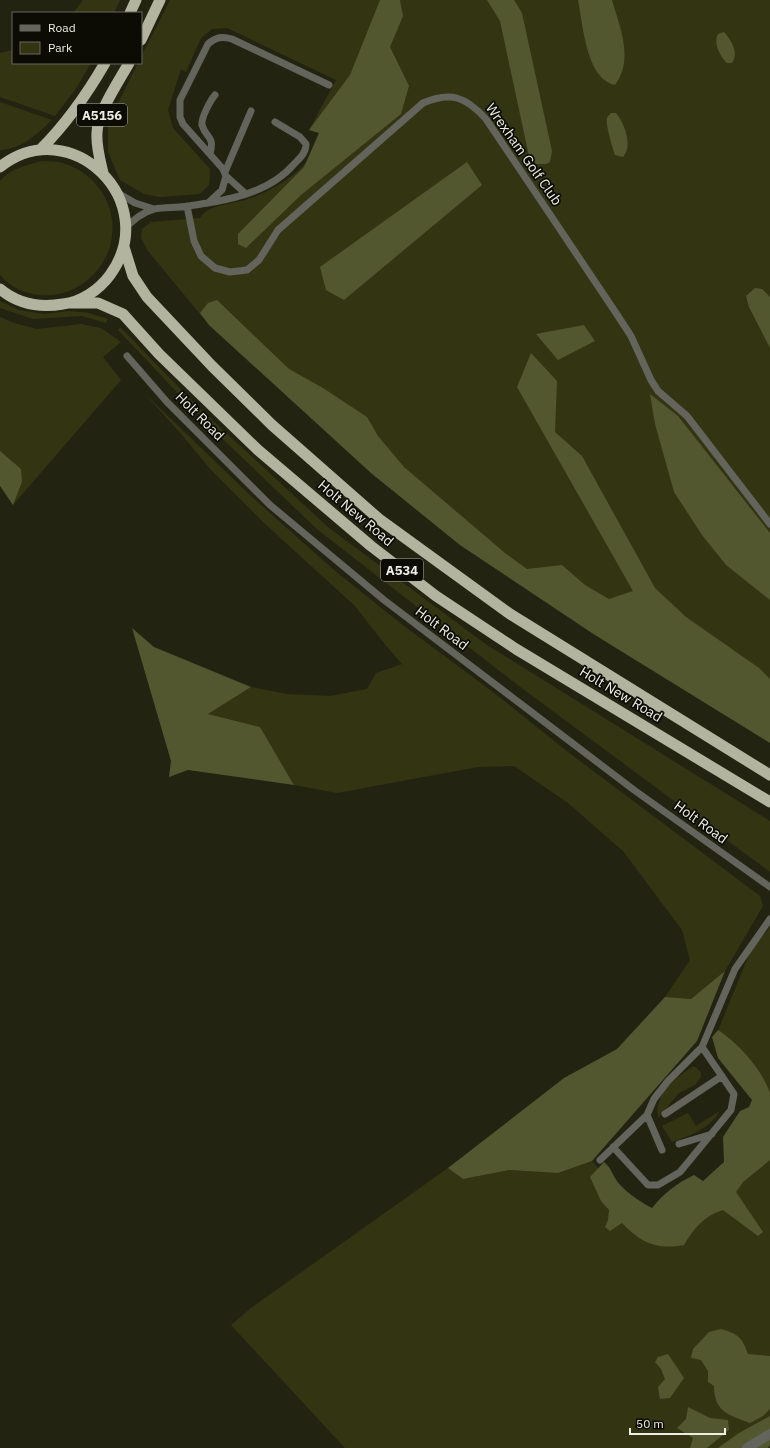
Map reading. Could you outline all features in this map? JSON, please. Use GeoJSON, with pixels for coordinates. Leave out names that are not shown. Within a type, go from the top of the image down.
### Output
{"type":"FeatureCollection","features":[{"type":"Feature","properties":{"kind":"highway"},"geometry":{"type":"LineString","coordinates":[[130,12],[136,0]]}},
{"type":"Feature","properties":{"kind":"highway"},"geometry":{"type":"LineString","coordinates":[[142,38],[160,0]]}},
{"type":"Feature","properties":{"kind":"highway","name":"A5156"},"geometry":{"type":"LineString","coordinates":[[40,150],[62,128],[88,93],[104,64]]}},
{"type":"Feature","properties":{"kind":"highway","name":"A5156"},"geometry":{"type":"LineString","coordinates":[[103,173],[98,151],[97,131],[102,114],[128,64]]}},
{"type":"Feature","properties":{"kind":"highway"},"geometry":{"type":"LineString","coordinates":[[0,167],[23,154],[40,150],[57,150],[74,154],[90,162],[103,173],[118,193],[124,209],[126,227],[124,247],[116,266],[105,282],[89,295],[70,303],[48,306],[27,303],[6,294],[0,289]]}},
{"type":"Feature","properties":{"kind":"highway","name":"Holt New Road"},"geometry":{"type":"LineString","coordinates":[[124,247],[133,276],[152,303],[212,366],[272,425],[379,520],[510,614],[770,775]]}},
{"type":"Feature","properties":{"kind":"highway","name":"Holt New Road"},"geometry":{"type":"LineString","coordinates":[[70,303],[98,303],[123,314],[159,354],[258,450],[371,546],[436,596],[516,649],[770,802]]}},
{"type":"Feature","properties":{"kind":"street"},"geometry":{"type":"LineString","coordinates":[[747,1448],[770,1434]]}},
{"type":"Feature","properties":{"kind":"lane"},"geometry":{"type":"LineString","coordinates":[[246,194],[226,174],[183,124],[180,100],[203,51],[208,44],[215,38],[224,36],[329,85]]}},
{"type":"Feature","properties":{"kind":"lane"},"geometry":{"type":"LineString","coordinates":[[210,154],[212,145],[202,125],[202,120],[215,96]]}},
{"type":"Feature","properties":{"kind":"lane","name":"Wrexham Golf Club"},"geometry":{"type":"LineString","coordinates":[[187,206],[194,241],[201,256],[215,268],[230,272],[247,270],[259,260],[278,230],[419,106],[443,96],[450,96],[465,100],[476,108],[486,119],[616,313],[631,336],[651,380],[658,391],[687,416],[770,524]]}},
{"type":"Feature","properties":{"kind":"lane"},"geometry":{"type":"LineString","coordinates":[[208,203],[222,190],[226,174],[251,111]]}},
{"type":"Feature","properties":{"kind":"lane"},"geometry":{"type":"LineString","coordinates":[[126,227],[138,216],[154,209],[208,203],[246,194],[266,186],[283,176],[306,148],[304,140],[275,122]]}},
{"type":"Feature","properties":{"kind":"lane"},"geometry":{"type":"LineString","coordinates":[[118,193],[135,204],[154,209]]}},
{"type":"Feature","properties":{"kind":"lane","name":"Holt Road"},"geometry":{"type":"LineString","coordinates":[[127,356],[167,402],[270,505],[384,600],[634,790],[770,887]]}},
{"type":"Feature","properties":{"kind":"lane"},"geometry":{"type":"LineString","coordinates":[[600,1160],[647,1115],[654,1099],[668,1081],[702,1046],[735,970],[770,919]]}},
{"type":"Feature","properties":{"kind":"lane"},"geometry":{"type":"LineString","coordinates":[[613,1147],[648,1185],[658,1185],[680,1172],[731,1110],[734,1094],[702,1046]]}},
{"type":"Feature","properties":{"kind":"lane"},"geometry":{"type":"LineString","coordinates":[[665,1114],[722,1076]]}},
{"type":"Feature","properties":{"kind":"lane"},"geometry":{"type":"LineString","coordinates":[[647,1115],[662,1150]]}},
{"type":"Feature","properties":{"kind":"lane"},"geometry":{"type":"LineString","coordinates":[[680,1144],[712,1134]]}},
{"type":"Feature","properties":{"kind":"green space"},"geometry":{"type":"Polygon","coordinates":[[[83,0],[120,0],[114,12],[74,12],[83,0]]]}},
{"type":"Feature","properties":{"kind":"green space"},"geometry":{"type":"Polygon","coordinates":[[[170,0],[770,0],[770,743],[595,635],[460,545],[371,473],[209,325],[148,251],[141,238],[142,229],[151,222],[200,218],[204,213],[215,207],[242,201],[264,193],[281,184],[297,172],[303,166],[311,153],[319,133],[309,130],[336,80],[227,28],[212,29],[201,38],[186,72],[181,69],[168,110],[173,128],[210,169],[209,185],[200,194],[160,197],[144,194],[120,180],[108,152],[108,123],[138,64],[142,64],[142,55],[170,0]]]}},
{"type":"Feature","properties":{"kind":"green space"},"geometry":{"type":"Polygon","coordinates":[[[380,0],[400,0],[403,16],[390,47],[409,86],[401,114],[301,195],[246,248],[238,244],[238,234],[304,167],[319,133],[309,130],[350,75],[380,0]]]}},
{"type":"Feature","properties":{"kind":"green space"},"geometry":{"type":"Polygon","coordinates":[[[487,0],[514,0],[522,13],[552,151],[550,162],[546,164],[536,164],[529,156],[500,21],[487,0]]]}},
{"type":"Feature","properties":{"kind":"green space"},"geometry":{"type":"Polygon","coordinates":[[[578,0],[612,0],[624,43],[625,54],[621,75],[615,85],[605,81],[598,73],[592,62],[584,36],[578,0]]]}},
{"type":"Feature","properties":{"kind":"green space"},"geometry":{"type":"Polygon","coordinates":[[[724,32],[734,47],[735,55],[732,63],[727,63],[724,60],[717,46],[716,42],[718,34],[724,32]]]}},
{"type":"Feature","properties":{"kind":"green space"},"geometry":{"type":"Polygon","coordinates":[[[12,50],[12,64],[90,64],[77,87],[55,116],[0,97],[0,53],[12,50]]]}},
{"type":"Feature","properties":{"kind":"green space"},"geometry":{"type":"Polygon","coordinates":[[[0,102],[52,120],[29,140],[15,147],[0,150],[0,102]]]}},
{"type":"Feature","properties":{"kind":"green space"},"geometry":{"type":"Polygon","coordinates":[[[611,113],[616,113],[627,135],[627,147],[623,157],[615,155],[608,131],[607,117],[611,113]]]}},
{"type":"Feature","properties":{"kind":"green space"},"geometry":{"type":"Polygon","coordinates":[[[42,161],[58,162],[69,165],[81,171],[96,184],[103,194],[111,216],[112,238],[106,257],[94,274],[77,287],[58,294],[36,295],[14,287],[0,275],[0,181],[14,170],[42,161]]]}},
{"type":"Feature","properties":{"kind":"green space"},"geometry":{"type":"Polygon","coordinates":[[[467,162],[482,185],[344,300],[326,290],[320,267],[467,162]]]}},
{"type":"Feature","properties":{"kind":"green space"},"geometry":{"type":"Polygon","coordinates":[[[755,288],[762,289],[770,297],[770,348],[749,307],[746,296],[755,288]]]}},
{"type":"Feature","properties":{"kind":"green space"},"geometry":{"type":"Polygon","coordinates":[[[217,300],[289,369],[323,388],[367,417],[378,436],[404,467],[505,553],[527,569],[562,565],[585,585],[609,599],[633,591],[517,387],[531,353],[557,381],[555,432],[582,456],[655,588],[686,617],[759,668],[770,679],[770,743],[595,635],[460,545],[371,473],[209,325],[200,313],[208,303],[217,300]]]}},
{"type":"Feature","properties":{"kind":"green space"},"geometry":{"type":"Polygon","coordinates":[[[0,301],[19,310],[44,314],[69,311],[89,313],[108,319],[106,323],[82,316],[33,319],[0,308],[0,301]]]}},
{"type":"Feature","properties":{"kind":"green space"},"geometry":{"type":"Polygon","coordinates":[[[0,317],[14,323],[37,329],[81,324],[101,328],[121,342],[103,357],[121,380],[13,505],[0,480],[0,317]]]}},
{"type":"Feature","properties":{"kind":"green space"},"geometry":{"type":"Polygon","coordinates":[[[584,325],[595,341],[558,360],[536,334],[584,325]]]}},
{"type":"Feature","properties":{"kind":"green space"},"geometry":{"type":"Polygon","coordinates":[[[120,327],[199,408],[329,528],[487,645],[770,821],[770,872],[519,686],[318,530],[210,427],[118,330],[120,327]]]}},
{"type":"Feature","properties":{"kind":"green space"},"geometry":{"type":"Polygon","coordinates":[[[144,393],[252,497],[334,570],[400,623],[493,692],[568,752],[760,896],[763,906],[725,971],[691,999],[665,997],[690,960],[682,930],[623,851],[568,803],[514,766],[478,767],[337,793],[294,785],[260,727],[208,714],[251,687],[287,694],[330,696],[367,689],[376,673],[402,664],[355,606],[263,522],[210,469],[183,436],[144,393]]]}},
{"type":"Feature","properties":{"kind":"green space"},"geometry":{"type":"Polygon","coordinates":[[[650,394],[678,416],[770,533],[770,600],[726,565],[702,535],[674,492],[655,424],[650,394]]]}},
{"type":"Feature","properties":{"kind":"green space"},"geometry":{"type":"Polygon","coordinates":[[[0,451],[21,469],[22,482],[13,505],[0,486],[0,451]]]}},
{"type":"Feature","properties":{"kind":"green space"},"geometry":{"type":"Polygon","coordinates":[[[132,628],[154,647],[251,687],[208,714],[260,727],[294,785],[188,770],[169,777],[171,761],[132,628]]]}},
{"type":"Feature","properties":{"kind":"green space"},"geometry":{"type":"Polygon","coordinates":[[[770,927],[770,1123],[715,1038],[750,952],[770,927]]]}},
{"type":"Feature","properties":{"kind":"green space"},"geometry":{"type":"Polygon","coordinates":[[[725,971],[697,1041],[592,1161],[558,1173],[510,1170],[463,1179],[448,1168],[564,1078],[617,1049],[665,997],[691,999],[725,971]]]}},
{"type":"Feature","properties":{"kind":"green space"},"geometry":{"type":"Polygon","coordinates":[[[718,1030],[734,1042],[748,1057],[761,1075],[770,1093],[770,1160],[743,1182],[736,1192],[763,1232],[758,1236],[723,1210],[700,1223],[684,1245],[657,1246],[636,1236],[622,1223],[610,1231],[605,1227],[608,1220],[609,1210],[601,1201],[590,1177],[604,1162],[626,1191],[652,1208],[676,1185],[694,1175],[703,1181],[724,1162],[723,1137],[740,1111],[749,1107],[752,1100],[718,1058],[712,1037],[718,1030]]]}},
{"type":"Feature","properties":{"kind":"green space"},"geometry":{"type":"Polygon","coordinates":[[[694,1066],[701,1072],[701,1077],[695,1085],[679,1093],[658,1118],[659,1101],[662,1094],[673,1081],[694,1066]]]}},
{"type":"Feature","properties":{"kind":"green space"},"geometry":{"type":"Polygon","coordinates":[[[720,1111],[711,1122],[699,1131],[672,1142],[662,1126],[688,1113],[696,1126],[720,1111]]]}},
{"type":"Feature","properties":{"kind":"green space"},"geometry":{"type":"Polygon","coordinates":[[[770,1156],[770,1425],[730,1448],[345,1448],[231,1325],[251,1308],[448,1168],[463,1179],[510,1170],[558,1173],[592,1161],[662,1243],[770,1156]]]}},
{"type":"Feature","properties":{"kind":"green space"},"geometry":{"type":"Polygon","coordinates":[[[721,1329],[739,1337],[748,1354],[770,1356],[770,1409],[763,1416],[750,1423],[729,1415],[720,1407],[715,1395],[714,1386],[708,1382],[708,1371],[701,1360],[691,1358],[693,1349],[709,1332],[721,1329]]]}},
{"type":"Feature","properties":{"kind":"green space"},"geometry":{"type":"Polygon","coordinates":[[[668,1354],[684,1378],[670,1398],[660,1399],[658,1387],[665,1379],[661,1369],[655,1362],[658,1357],[668,1354]]]}},
{"type":"Feature","properties":{"kind":"green space"},"geometry":{"type":"Polygon","coordinates":[[[688,1407],[710,1418],[728,1420],[729,1430],[707,1448],[690,1448],[693,1438],[677,1428],[686,1419],[688,1407]]]}},
{"type":"Feature","properties":{"kind":"green space"},"geometry":{"type":"Polygon","coordinates":[[[770,1416],[770,1445],[768,1448],[718,1448],[739,1433],[770,1416]]]}}]}
